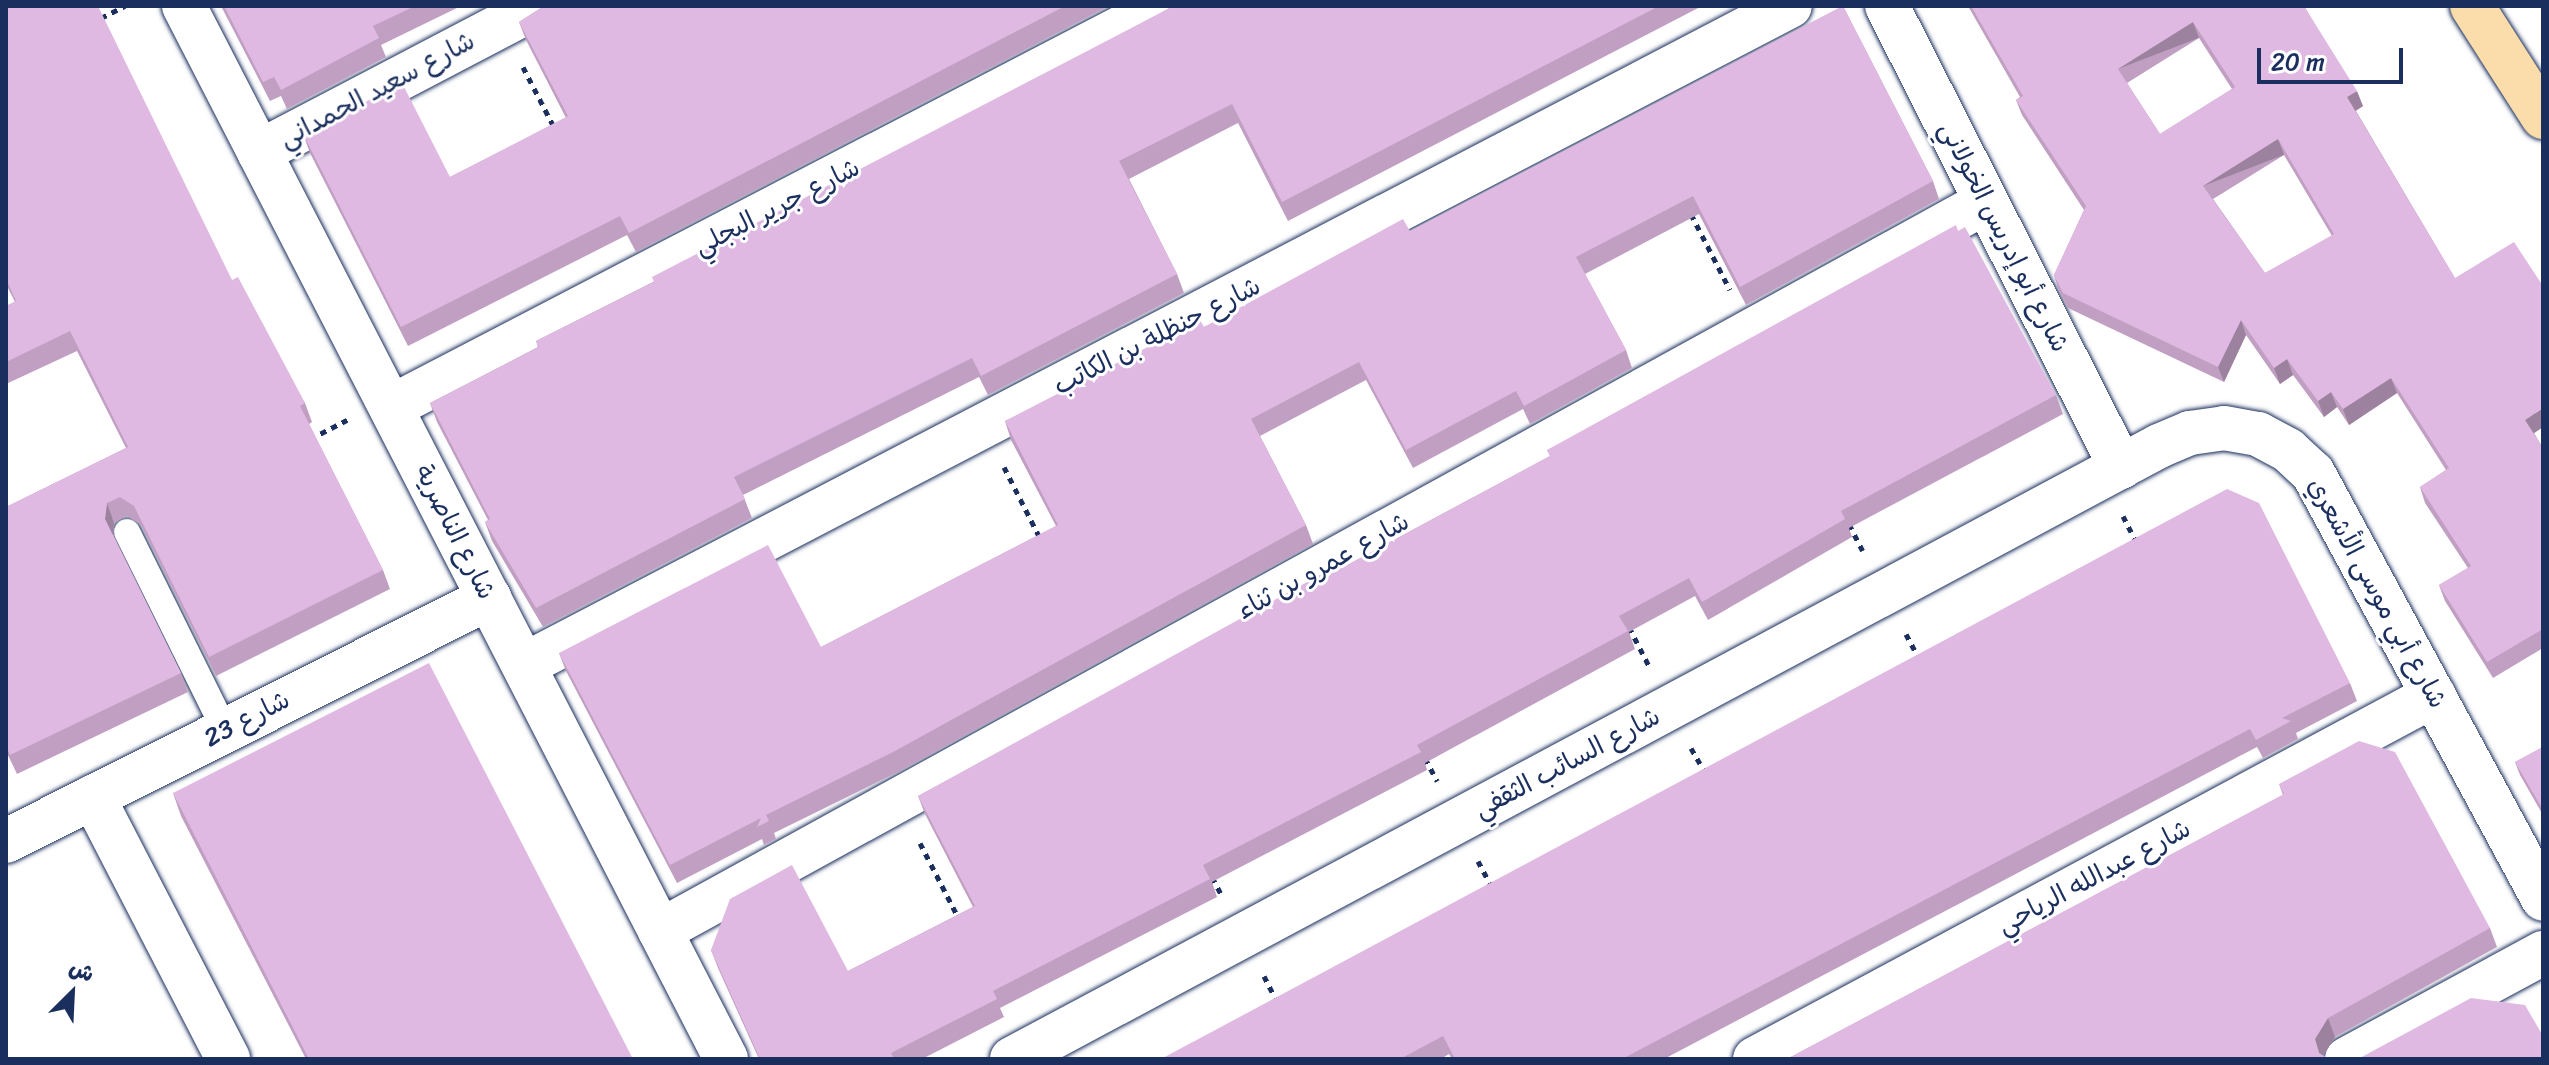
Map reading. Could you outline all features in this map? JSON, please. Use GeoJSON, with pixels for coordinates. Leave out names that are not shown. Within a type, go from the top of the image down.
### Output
{"type":"FeatureCollection","features":[{"type":"Feature","properties":{"kind":"main road"},"geometry":{"type":"LineString","coordinates":[[2472,6],[2543,117]]}},
{"type":"Feature","properties":{"kind":"street","name":"شارع الناصرية"},"geometry":{"type":"LineString","coordinates":[[184,6],[726,1059]]}},
{"type":"Feature","properties":{"kind":"street","name":"شارع سعيد الحمداني"},"geometry":{"type":"LineString","coordinates":[[259,152],[538,6]]}},
{"type":"Feature","properties":{"kind":"street","name":"شارع جرير البجلي"},"geometry":{"type":"LineString","coordinates":[[389,403],[1163,6]]}},
{"type":"Feature","properties":{"kind":"street","name":"شارع حنظلة بن الكاتب"},"geometry":{"type":"LineString","coordinates":[[524,665],[1790,6]]}},
{"type":"Feature","properties":{"kind":"street","name":"شارع أبو إدريس الخولاني"},"geometry":{"type":"LineString","coordinates":[[1887,6],[2121,467]]}},
{"type":"Feature","properties":{"kind":"street","name":"شارع عمرو بن ثناء"},"geometry":{"type":"LineString","coordinates":[[660,931],[1986,202]]}},
{"type":"Feature","properties":{"kind":"street","name":"شارع أبي موسى الأشعري"},"geometry":{"type":"LineString","coordinates":[[2121,467],[2190,433],[2224,428],[2258,434],[2288,450],[2324,492],[2543,899]]}},
{"type":"Feature","properties":{"kind":"street","name":"شارع السائب الثقفي"},"geometry":{"type":"LineString","coordinates":[[1012,1059],[2121,467]]}},
{"type":"Feature","properties":{"kind":"street","name":"شارع 23"},"geometry":{"type":"LineString","coordinates":[[8,834],[93,797],[489,598]]}},
{"type":"Feature","properties":{"kind":"street","name":"شارع عبدالله الرياحي"},"geometry":{"type":"LineString","coordinates":[[1755,1059],[2434,695]]}},
{"type":"Feature","properties":{"kind":"street"},"geometry":{"type":"LineString","coordinates":[[93,797],[228,1059]]}},
{"type":"Feature","properties":{"kind":"street"},"geometry":{"type":"LineString","coordinates":[[2347,1059],[2543,953]]}},
{"type":"Feature","properties":{"kind":"lane"},"geometry":{"type":"LineString","coordinates":[[127,532],[225,730]]}},
{"type":"Feature","properties":{"kind":"path"},"geometry":{"type":"LineString","coordinates":[[98,19],[125,6]]}},
{"type":"Feature","properties":{"kind":"path"},"geometry":{"type":"LineString","coordinates":[[1686,203],[1751,331]]}},
{"type":"Feature","properties":{"kind":"path"},"geometry":{"type":"LineString","coordinates":[[305,442],[389,403]]}},
{"type":"Feature","properties":{"kind":"path"},"geometry":{"type":"LineString","coordinates":[[983,426],[1048,554]]}},
{"type":"Feature","properties":{"kind":"path"},"geometry":{"type":"LineString","coordinates":[[1842,510],[1922,663]]}},
{"type":"Feature","properties":{"kind":"path"},"geometry":{"type":"LineString","coordinates":[[1621,612],[1708,778]]}},
{"type":"Feature","properties":{"kind":"path"},"geometry":{"type":"LineString","coordinates":[[1207,866],[1286,1018]]}},
{"type":"Feature","properties":{"kind":"building"},"geometry":{"type":"Polygon","coordinates":[[[6,6],[98,6],[232,280],[238,277],[305,403],[300,406],[383,570],[209,657],[134,506],[120,497],[107,503],[105,519],[181,673],[10,755],[6,746],[6,507],[128,447],[70,331],[6,362],[6,306],[16,301],[6,279],[6,6]]]}},
{"type":"Feature","properties":{"kind":"building"},"geometry":{"type":"Polygon","coordinates":[[[224,6],[415,6],[373,26],[379,38],[281,90],[274,77],[263,82],[224,6]]]}},
{"type":"Feature","properties":{"kind":"building"},"geometry":{"type":"Polygon","coordinates":[[[544,6],[1065,6],[629,233],[620,216],[401,327],[303,134],[402,83],[450,177],[568,116],[519,22],[544,6]]]}},
{"type":"Feature","properties":{"kind":"building"},"geometry":{"type":"Polygon","coordinates":[[[1171,6],[1659,6],[1282,202],[1232,104],[1119,161],[1177,274],[981,376],[972,358],[734,477],[745,499],[536,608],[485,522],[490,519],[430,403],[539,347],[536,341],[654,282],[652,277],[1171,6]]]}},
{"type":"Feature","properties":{"kind":"building"},"geometry":{"type":"Polygon","coordinates":[[[1843,6],[1933,181],[1740,287],[1693,196],[1576,257],[1626,350],[1524,406],[1516,391],[1406,450],[1359,362],[1251,419],[1306,525],[895,751],[766,815],[769,821],[757,827],[761,818],[670,865],[559,653],[768,545],[821,647],[1058,525],[1005,421],[1200,320],[1204,327],[1403,219],[1410,231],[1843,6]]]}},
{"type":"Feature","properties":{"kind":"building"},"geometry":{"type":"Polygon","coordinates":[[[1971,6],[2304,6],[2357,91],[2347,97],[2455,278],[2514,242],[2543,286],[2543,408],[2525,420],[2543,448],[2543,629],[2487,662],[2439,585],[2471,566],[2420,487],[2449,468],[2391,378],[2343,409],[2331,392],[2318,401],[2287,359],[2274,368],[2241,320],[2218,367],[2063,293],[2054,275],[2086,206],[2016,100],[2023,96],[1971,6]],[[2193,22],[2118,69],[2160,134],[2235,87],[2193,22]],[[2278,139],[2203,186],[2265,273],[2334,234],[2278,139]]]}},
{"type":"Feature","properties":{"kind":"building"},"geometry":{"type":"Polygon","coordinates":[[[1956,225],[1958,231],[1965,227],[2056,395],[1841,511],[1845,519],[1702,602],[1689,578],[1619,616],[1628,631],[1417,745],[1421,752],[1203,865],[1210,879],[993,991],[997,999],[891,1053],[894,1059],[760,1059],[711,950],[730,899],[792,865],[848,971],[975,906],[918,796],[1329,570],[1331,574],[1550,456],[1547,450],[1956,225]]]}},
{"type":"Feature","properties":{"kind":"building"},"geometry":{"type":"Polygon","coordinates":[[[2227,489],[2259,503],[2350,683],[2282,718],[2291,721],[2256,740],[2250,729],[1622,1059],[1455,1059],[1443,1036],[1400,1059],[1161,1059],[2227,489]]]}},
{"type":"Feature","properties":{"kind":"building"},"geometry":{"type":"Polygon","coordinates":[[[429,663],[633,1059],[309,1059],[173,793],[429,663]]]}},
{"type":"Feature","properties":{"kind":"building"},"geometry":{"type":"Polygon","coordinates":[[[2359,741],[2395,752],[2490,928],[2328,1018],[2315,1039],[2319,1053],[2329,1059],[1787,1059],[2284,794],[2279,784],[2359,741]]]}},
{"type":"Feature","properties":{"kind":"building"},"geometry":{"type":"Polygon","coordinates":[[[2543,747],[2543,810],[2515,762],[2543,747]]]}},
{"type":"Feature","properties":{"kind":"building"},"geometry":{"type":"Polygon","coordinates":[[[2471,998],[2525,1005],[2543,1036],[2543,1059],[2358,1059],[2471,998]]]}}]}
